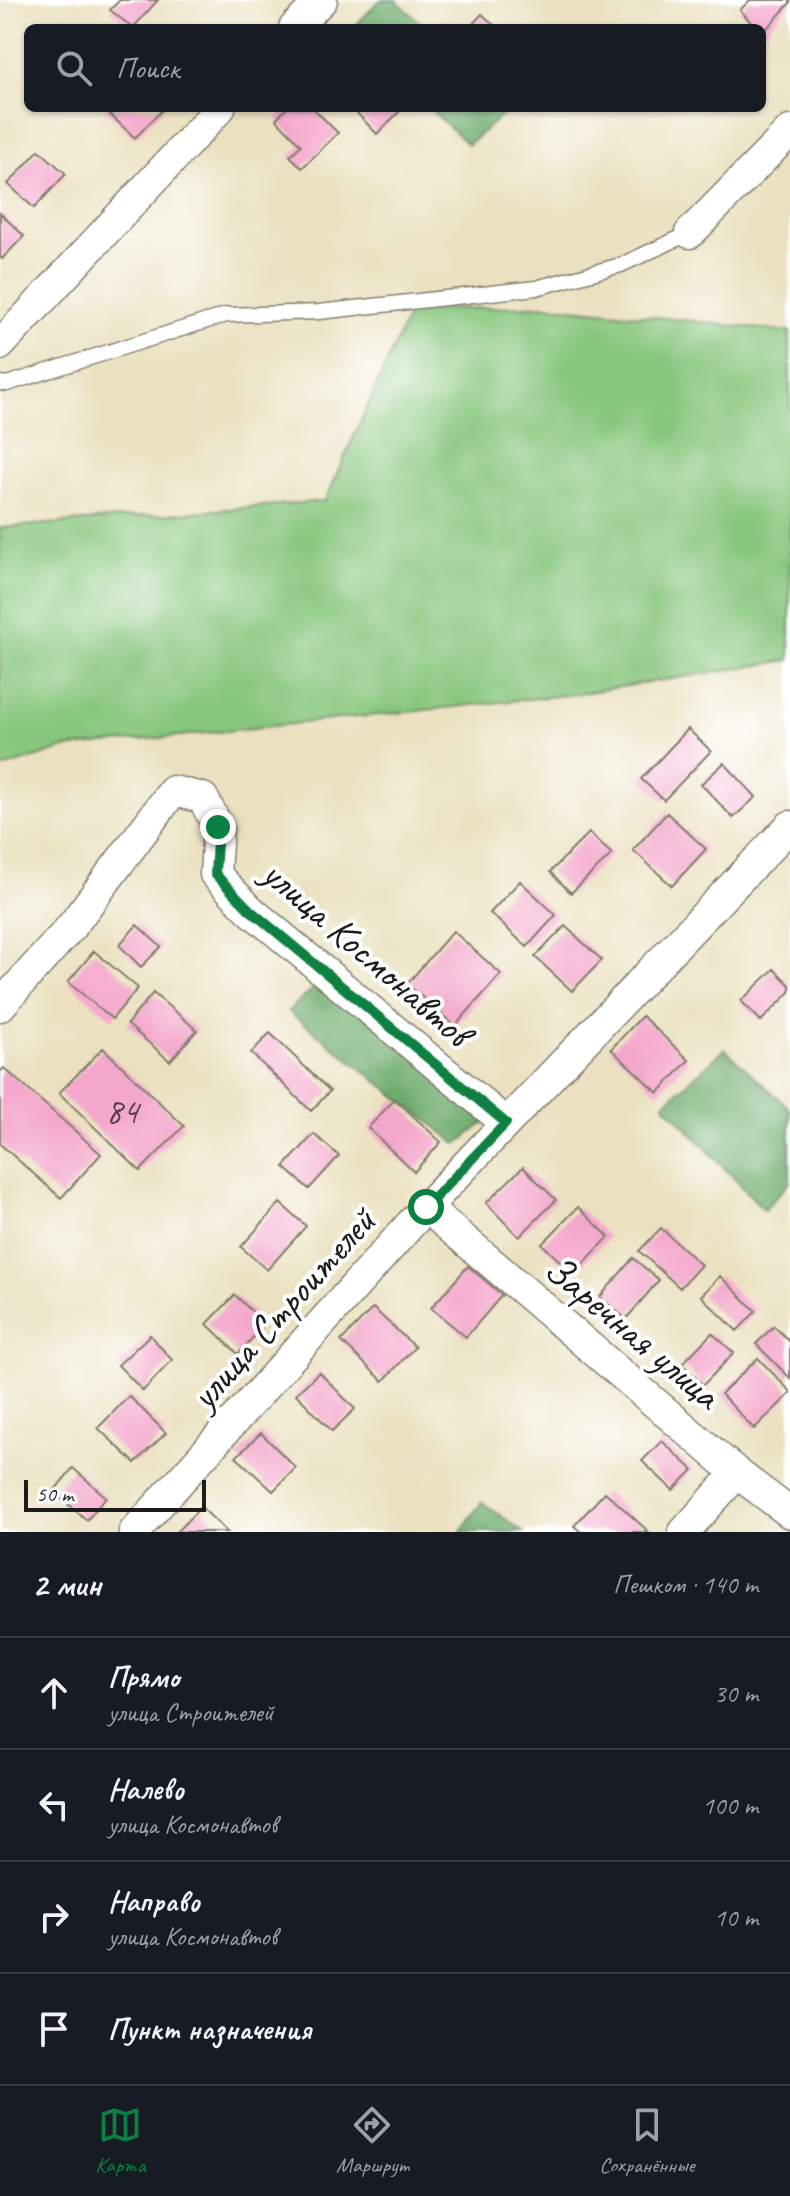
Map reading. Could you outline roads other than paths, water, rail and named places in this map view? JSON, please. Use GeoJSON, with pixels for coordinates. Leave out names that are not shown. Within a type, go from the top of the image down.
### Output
{"type":"FeatureCollection","features":[{"type":"Feature","properties":{"kind":"street"},"geometry":{"type":"LineString","coordinates":[[298,24],[322,0]]}},
{"type":"Feature","properties":{"kind":"street"},"geometry":{"type":"LineString","coordinates":[[0,345],[216,112]]}},
{"type":"Feature","properties":{"kind":"street"},"geometry":{"type":"LineString","coordinates":[[690,233],[790,131]]}},
{"type":"Feature","properties":{"kind":"street","name":"улица Космонавтов"},"geometry":{"type":"LineString","coordinates":[[0,1006],[71,927],[173,791],[203,798],[218,827],[215,874],[250,910],[506,1123]]}},
{"type":"Feature","properties":{"kind":"street","name":"улица Строителей"},"geometry":{"type":"LineString","coordinates":[[134,1532],[426,1207],[790,826]]}},
{"type":"Feature","properties":{"kind":"street","name":"Заречная улица"},"geometry":{"type":"LineString","coordinates":[[426,1207],[737,1473],[790,1513]]}},
{"type":"Feature","properties":{"kind":"street"},"geometry":{"type":"LineString","coordinates":[[684,1532],[737,1473]]}},
{"type":"Feature","properties":{"kind":"lane"},"geometry":{"type":"LineString","coordinates":[[0,383],[7,384],[226,315],[319,312],[536,288],[621,265],[690,233]]}}]}
